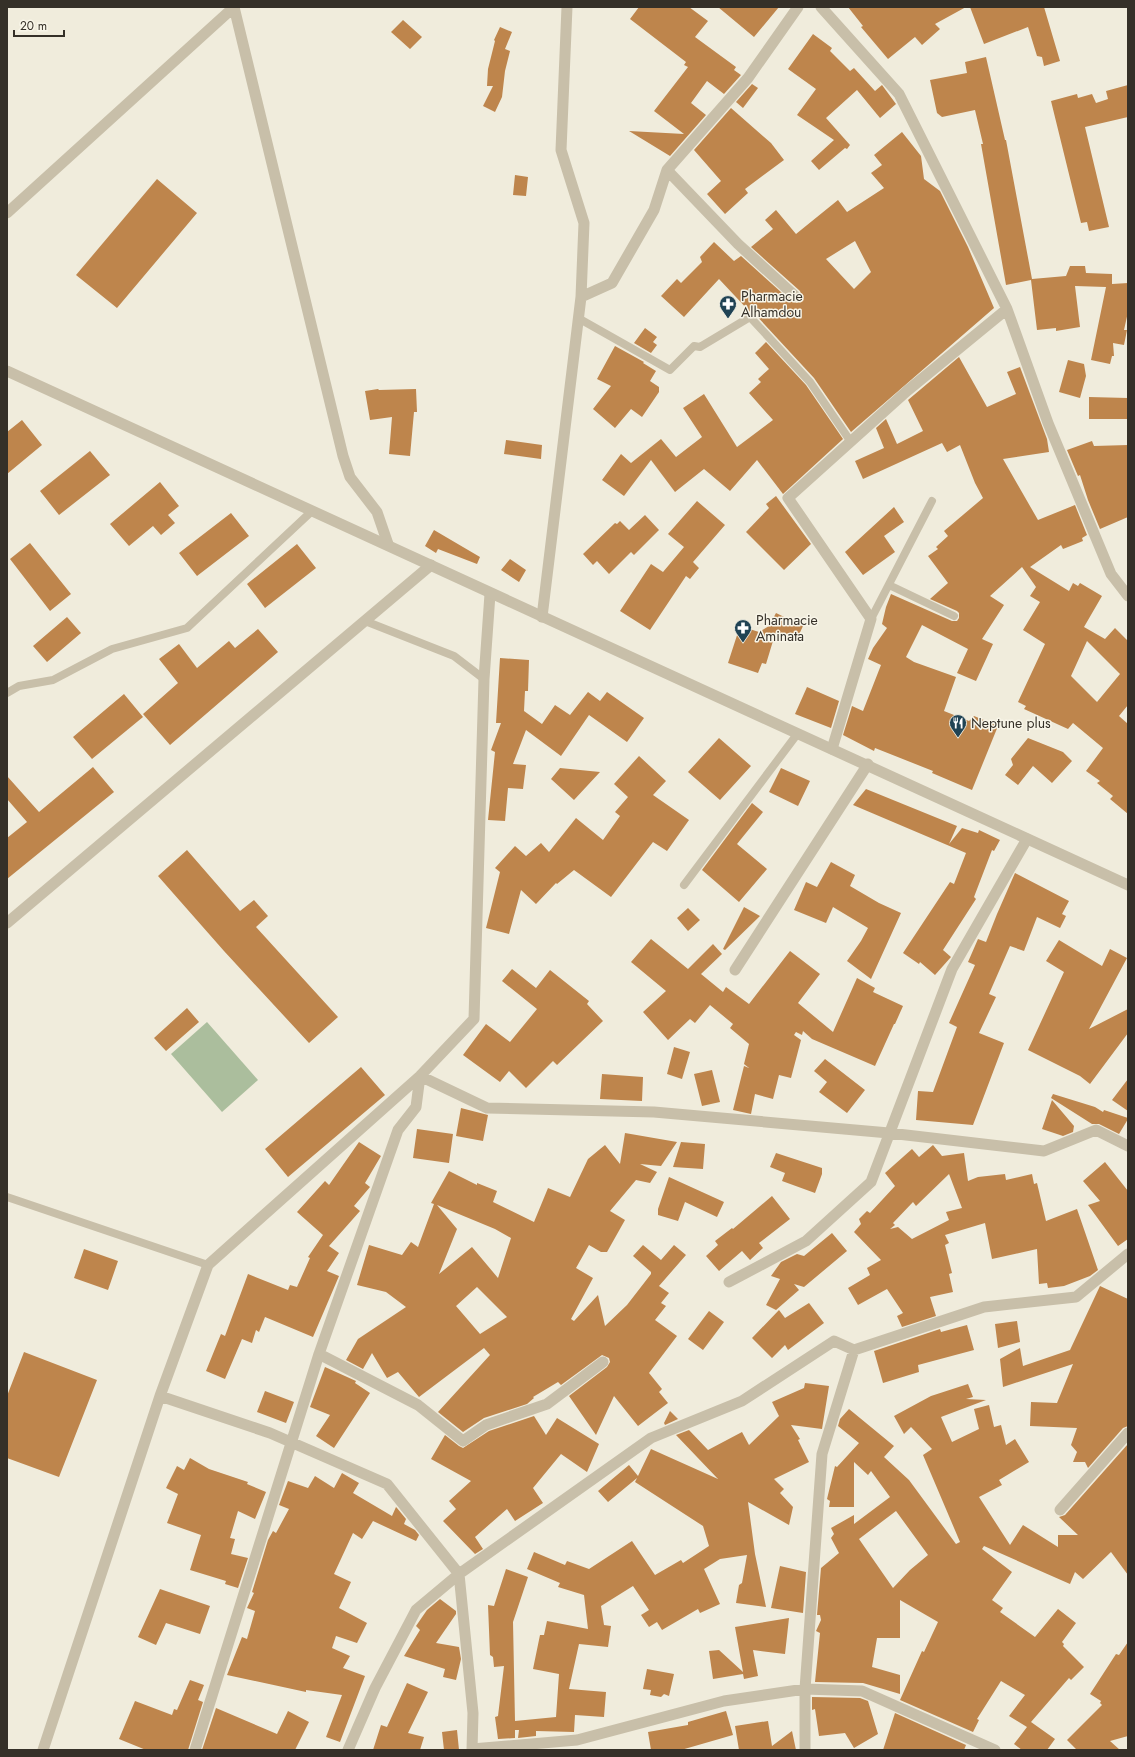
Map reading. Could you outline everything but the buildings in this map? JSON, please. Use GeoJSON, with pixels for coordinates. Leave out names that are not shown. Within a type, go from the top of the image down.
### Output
{"type":"FeatureCollection","features":[{"type":"Feature","properties":{"kind":"street"},"geometry":{"type":"LineString","coordinates":[[7,213],[234,7],[343,456],[350,477],[377,512],[388,544]]}},
{"type":"Feature","properties":{"kind":"street"},"geometry":{"type":"LineString","coordinates":[[542,617],[581,297],[584,223],[561,150],[567,7]]}},
{"type":"Feature","properties":{"kind":"street"},"geometry":{"type":"LineString","coordinates":[[581,297],[612,284],[654,210],[667,170],[748,78],[798,7]]}},
{"type":"Feature","properties":{"kind":"street"},"geometry":{"type":"LineString","coordinates":[[821,7],[899,94],[1007,309],[1048,424],[1111,574],[1128,596]]}},
{"type":"Feature","properties":{"kind":"street"},"geometry":{"type":"LineString","coordinates":[[667,170],[738,244],[795,296]]}},
{"type":"Feature","properties":{"kind":"street"},"geometry":{"type":"LineString","coordinates":[[832,749],[871,620],[788,498],[907,391],[1007,309]]}},
{"type":"Feature","properties":{"kind":"street"},"geometry":{"type":"LineString","coordinates":[[7,371],[312,511],[388,544],[490,594],[868,764],[1026,839],[1128,885]]}},
{"type":"Feature","properties":{"kind":"street"},"geometry":{"type":"LineString","coordinates":[[7,923],[431,565]]}},
{"type":"Feature","properties":{"kind":"street"},"geometry":{"type":"LineString","coordinates":[[43,1750],[160,1396],[208,1265],[420,1076],[474,1019],[484,679],[490,594]]}},
{"type":"Feature","properties":{"kind":"street"},"geometry":{"type":"LineString","coordinates":[[735,970],[868,764]]}},
{"type":"Feature","properties":{"kind":"street"},"geometry":{"type":"LineString","coordinates":[[729,1282],[806,1241],[871,1182],[888,1133],[952,969],[1026,839]]}},
{"type":"Feature","properties":{"kind":"street"},"geometry":{"type":"LineString","coordinates":[[420,1076],[487,1108],[654,1112],[888,1133],[1044,1151],[1096,1130],[1128,1146]]}},
{"type":"Feature","properties":{"kind":"street"},"geometry":{"type":"LineString","coordinates":[[195,1750],[319,1354],[398,1130],[416,1107],[420,1076]]}},
{"type":"Feature","properties":{"kind":"street"},"geometry":{"type":"LineString","coordinates":[[348,1750],[375,1688],[416,1610],[459,1574],[651,1438],[742,1400],[834,1341],[854,1350],[984,1307],[1076,1296],[1128,1254]]}},
{"type":"Feature","properties":{"kind":"street"},"geometry":{"type":"LineString","coordinates":[[806,1750],[805,1689],[822,1454],[854,1350]]}},
{"type":"Feature","properties":{"kind":"street"},"geometry":{"type":"LineString","coordinates":[[319,1354],[418,1405],[463,1441],[486,1424],[547,1404],[603,1362]]}},
{"type":"Feature","properties":{"kind":"street"},"geometry":{"type":"LineString","coordinates":[[160,1396],[270,1433],[387,1484],[459,1574],[473,1713],[472,1750],[577,1740],[724,1701],[805,1689],[862,1691],[995,1750]]}},
{"type":"Feature","properties":{"kind":"street"},"geometry":{"type":"LineString","coordinates":[[1060,1510],[1128,1433]]}},
{"type":"Feature","properties":{"kind":"lane"},"geometry":{"type":"LineString","coordinates":[[578,318],[670,370],[694,346],[700,347],[750,317],[810,382],[851,442]]}},
{"type":"Feature","properties":{"kind":"lane"},"geometry":{"type":"LineString","coordinates":[[871,620],[932,501]]}},
{"type":"Feature","properties":{"kind":"lane"},"geometry":{"type":"LineString","coordinates":[[7,693],[19,686],[53,680],[112,649],[187,628],[312,511]]}},
{"type":"Feature","properties":{"kind":"lane"},"geometry":{"type":"LineString","coordinates":[[889,585],[954,616]]}},
{"type":"Feature","properties":{"kind":"lane"},"geometry":{"type":"LineString","coordinates":[[365,621],[454,656],[484,679]]}},
{"type":"Feature","properties":{"kind":"lane"},"geometry":{"type":"LineString","coordinates":[[684,885],[798,733]]}},
{"type":"Feature","properties":{"kind":"lane"},"geometry":{"type":"LineString","coordinates":[[7,1197],[208,1265]]}},
{"type":"Feature","properties":{"kind":"green space"},"geometry":{"type":"Polygon","coordinates":[[[207,1022],[258,1080],[222,1112],[171,1054],[207,1022]]]}},
{"type":"Feature","properties":{"kind":"place","name":"Pharmacie Alhamdou"},"geometry":{"type":"Point","coordinates":[728,319]}},
{"type":"Feature","properties":{"kind":"place","name":"Pharmacie Aminata"},"geometry":{"type":"Point","coordinates":[743,643]}},
{"type":"Feature","properties":{"kind":"place","name":"Neptune plus"},"geometry":{"type":"Point","coordinates":[958,738]}}]}
